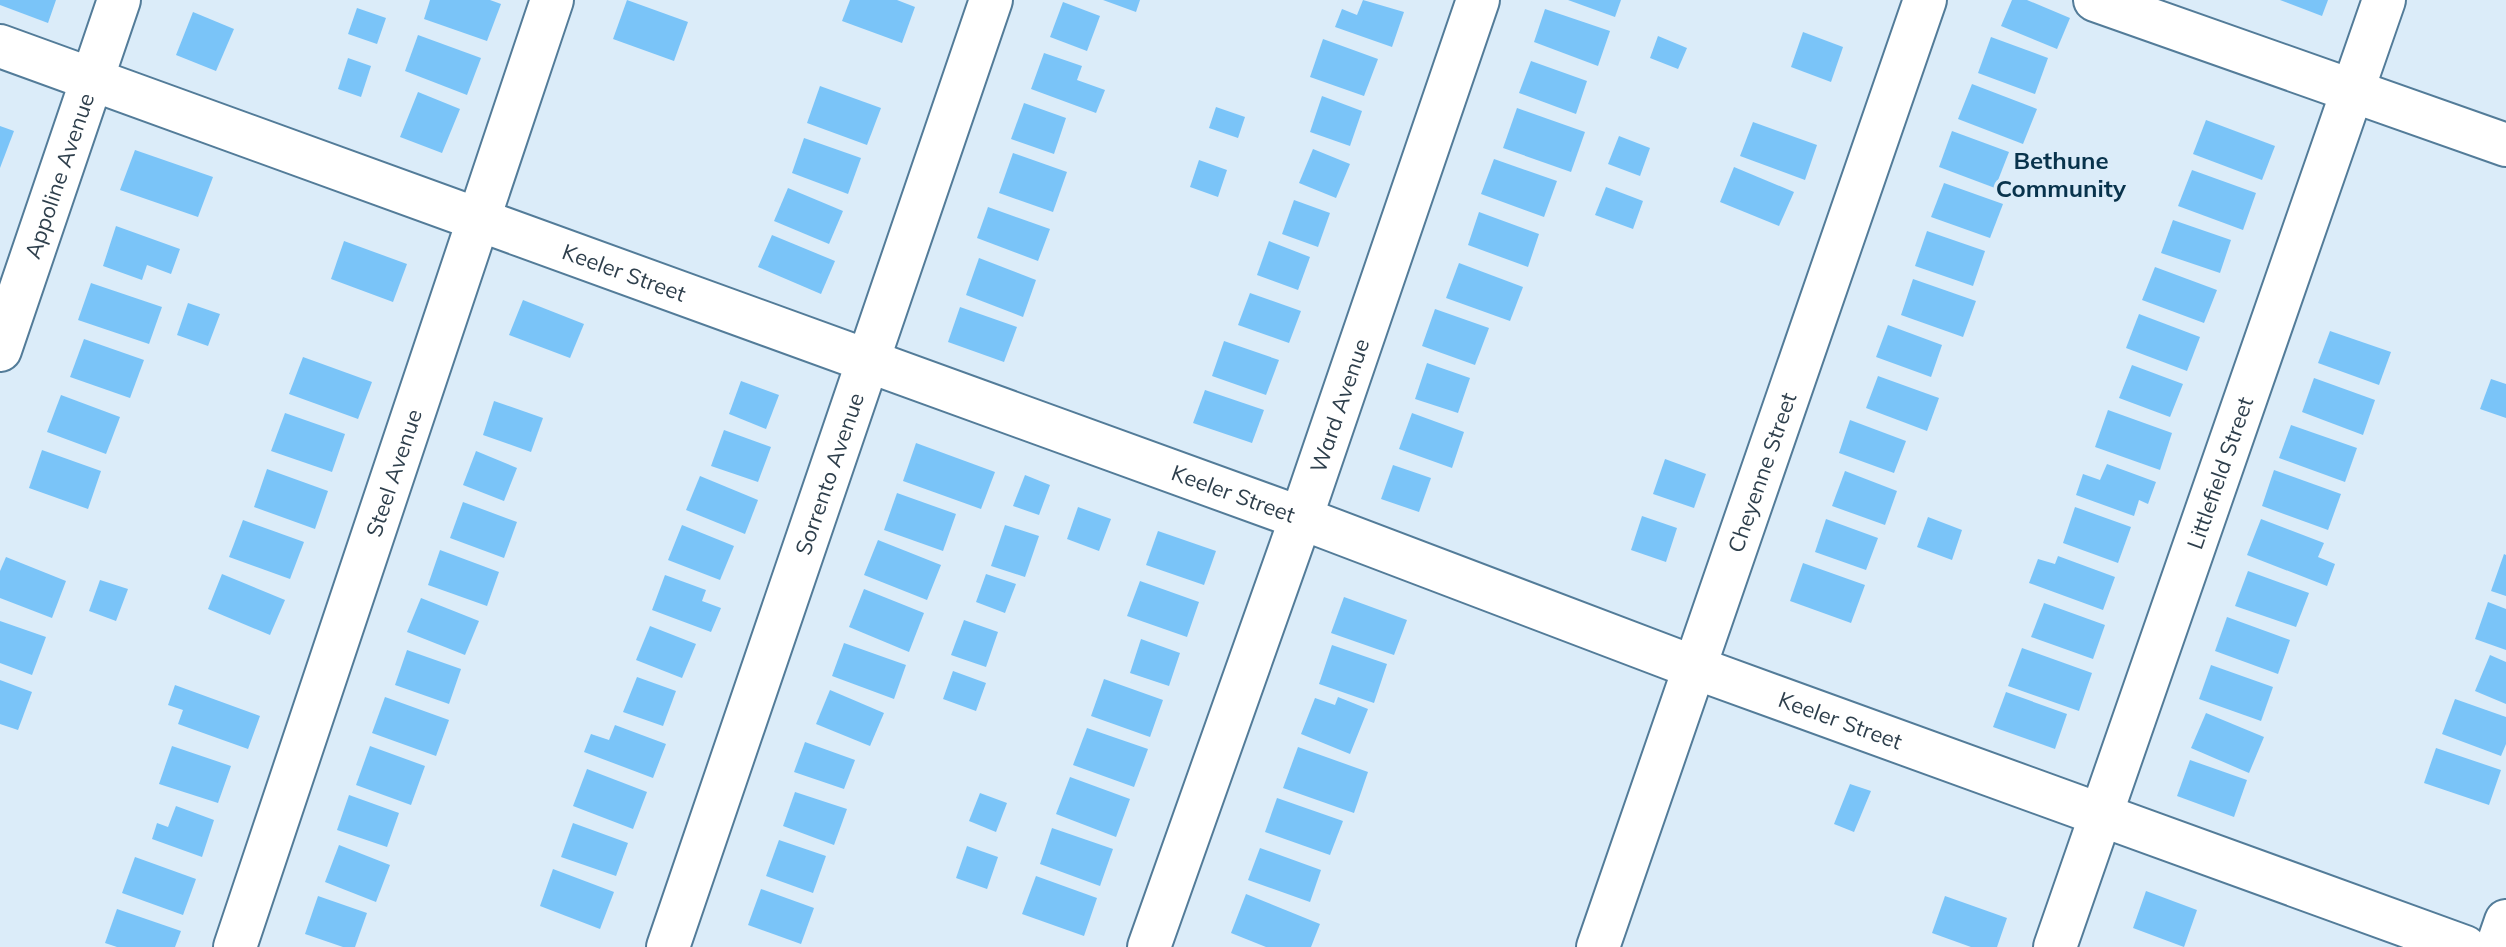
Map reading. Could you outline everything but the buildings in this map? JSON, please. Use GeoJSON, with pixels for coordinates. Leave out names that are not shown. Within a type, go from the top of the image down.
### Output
{"type":"FeatureCollection","features":[{"type":"Feature","properties":{"kind":"street","name":"Appoline Avenue"},"geometry":{"type":"LineString","coordinates":[[0,350],[119,0]]}},
{"type":"Feature","properties":{"kind":"street","name":"Steel Avenue"},"geometry":{"type":"LineString","coordinates":[[235,947],[552,0]]}},
{"type":"Feature","properties":{"kind":"street","name":"Sorrento Avenue"},"geometry":{"type":"LineString","coordinates":[[668,947],[991,0]]}},
{"type":"Feature","properties":{"kind":"street","name":"Ward Avenue"},"geometry":{"type":"LineString","coordinates":[[1149,947],[1301,518],[1478,0]]}},
{"type":"Feature","properties":{"kind":"street","name":"Cheyenne Street"},"geometry":{"type":"LineString","coordinates":[[1598,947],[1925,0]]}},
{"type":"Feature","properties":{"kind":"street"},"geometry":{"type":"LineString","coordinates":[[2095,0],[2506,145]]}},
{"type":"Feature","properties":{"kind":"street","name":"Littlefield Street"},"geometry":{"type":"LineString","coordinates":[[2055,947],[2384,0]]}},
{"type":"Feature","properties":{"kind":"street","name":"Keeler Street"},"geometry":{"type":"LineString","coordinates":[[0,46],[1301,518],[1696,668],[2465,947]]}},
{"type":"Feature","properties":{"kind":"street"},"geometry":{"type":"LineString","coordinates":[[2497,947],[2506,921]]}},
{"type":"Feature","properties":{"kind":"district","name":"Bethune Community"},"geometry":{"type":"Point","coordinates":[2061,174]}}]}
